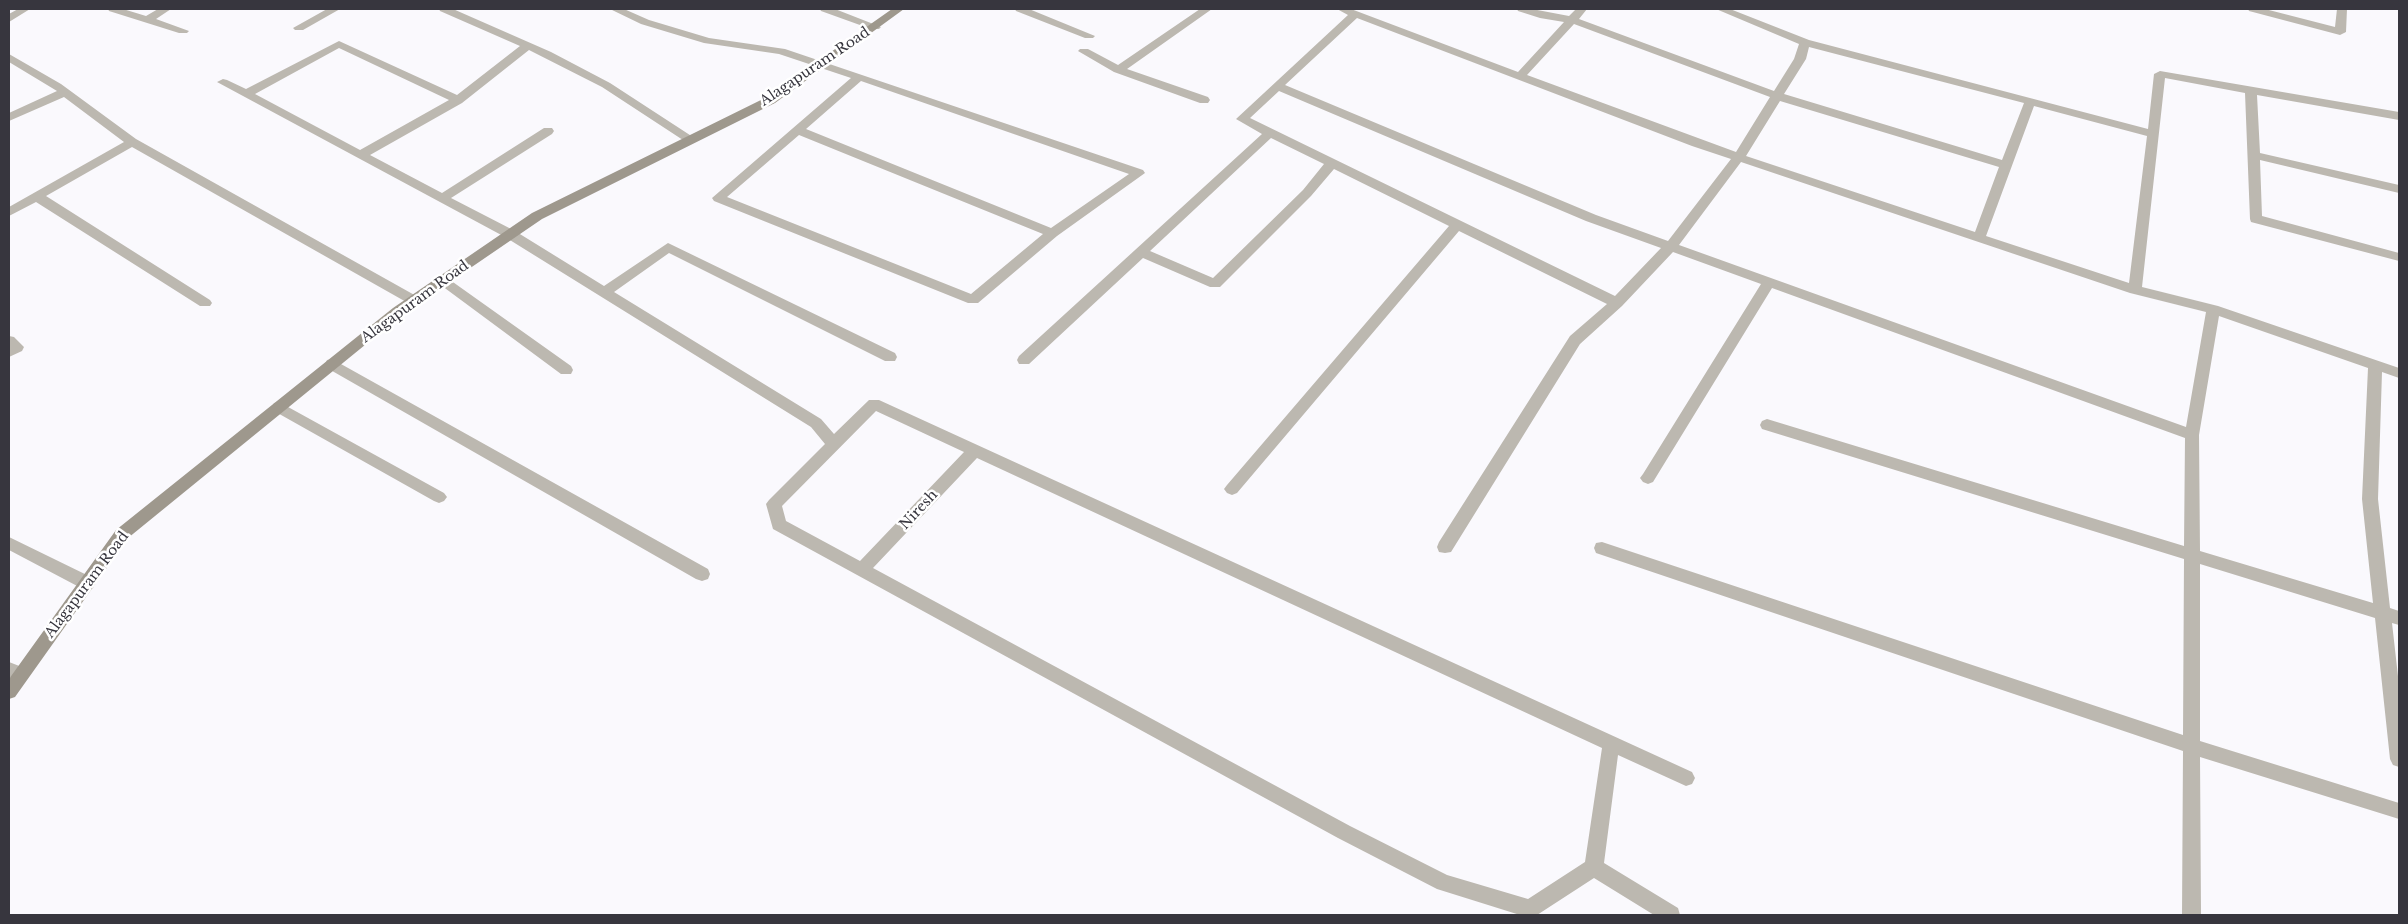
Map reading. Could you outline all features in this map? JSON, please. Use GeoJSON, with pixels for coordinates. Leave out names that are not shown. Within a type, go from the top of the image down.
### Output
{"type":"FeatureCollection","features":[{"type":"Feature","properties":{"kind":"main road","name":"Alagapuram Road"},"geometry":{"type":"LineString","coordinates":[[9,692],[15,672],[87,583],[122,534],[413,300],[537,216],[771,100],[899,9]]}},
{"type":"Feature","properties":{"kind":"street"},"geometry":{"type":"LineString","coordinates":[[9,18],[25,9]]}},
{"type":"Feature","properties":{"kind":"street"},"geometry":{"type":"LineString","coordinates":[[113,9],[183,32]]}},
{"type":"Feature","properties":{"kind":"street"},"geometry":{"type":"LineString","coordinates":[[146,20],[166,9]]}},
{"type":"Feature","properties":{"kind":"street"},"geometry":{"type":"LineString","coordinates":[[299,28],[335,9]]}},
{"type":"Feature","properties":{"kind":"street"},"geometry":{"type":"LineString","coordinates":[[444,9],[528,46],[606,85],[690,139]]}},
{"type":"Feature","properties":{"kind":"street"},"geometry":{"type":"LineString","coordinates":[[615,9],[645,22],[708,41],[781,51],[822,64],[1139,173],[1052,233],[973,300],[718,198],[859,77]]}},
{"type":"Feature","properties":{"kind":"street"},"geometry":{"type":"LineString","coordinates":[[824,9],[875,27]]}},
{"type":"Feature","properties":{"kind":"street"},"geometry":{"type":"LineString","coordinates":[[1020,9],[1089,36]]}},
{"type":"Feature","properties":{"kind":"street"},"geometry":{"type":"LineString","coordinates":[[1118,70],[1207,9]]}},
{"type":"Feature","properties":{"kind":"street"},"geometry":{"type":"LineString","coordinates":[[1342,9],[1739,157],[2136,290],[2213,309],[2399,373]]}},
{"type":"Feature","properties":{"kind":"street"},"geometry":{"type":"LineString","coordinates":[[1522,9],[1544,16],[1572,20],[1776,96],[2006,165]]}},
{"type":"Feature","properties":{"kind":"street"},"geometry":{"type":"LineString","coordinates":[[1520,76],[1582,9]]}},
{"type":"Feature","properties":{"kind":"street"},"geometry":{"type":"LineString","coordinates":[[1720,9],[1805,42],[2153,134]]}},
{"type":"Feature","properties":{"kind":"street"},"geometry":{"type":"LineString","coordinates":[[2253,9],[2340,32],[2342,9]]}},
{"type":"Feature","properties":{"kind":"street"},"geometry":{"type":"LineString","coordinates":[[1355,14],[1242,119],[1617,303]]}},
{"type":"Feature","properties":{"kind":"street"},"geometry":{"type":"LineString","coordinates":[[1445,547],[1575,340],[1617,303],[1670,247],[1739,157],[1800,59],[1805,42]]}},
{"type":"Feature","properties":{"kind":"street"},"geometry":{"type":"LineString","coordinates":[[246,94],[339,44],[458,100]]}},
{"type":"Feature","properties":{"kind":"street"},"geometry":{"type":"LineString","coordinates":[[360,155],[458,100],[528,46]]}},
{"type":"Feature","properties":{"kind":"street"},"geometry":{"type":"LineString","coordinates":[[1084,51],[1118,70],[1204,100]]}},
{"type":"Feature","properties":{"kind":"street"},"geometry":{"type":"LineString","coordinates":[[9,57],[66,92],[132,142],[413,300]]}},
{"type":"Feature","properties":{"kind":"street"},"geometry":{"type":"LineString","coordinates":[[2136,290],[2160,74],[2399,116]]}},
{"type":"Feature","properties":{"kind":"street"},"geometry":{"type":"LineString","coordinates":[[223,82],[510,234],[816,423],[834,444]]}},
{"type":"Feature","properties":{"kind":"street"},"geometry":{"type":"LineString","coordinates":[[1278,86],[1591,218],[2192,435]]}},
{"type":"Feature","properties":{"kind":"street"},"geometry":{"type":"LineString","coordinates":[[2251,90],[2256,220],[2399,257]]}},
{"type":"Feature","properties":{"kind":"street"},"geometry":{"type":"LineString","coordinates":[[9,117],[66,92]]}},
{"type":"Feature","properties":{"kind":"street"},"geometry":{"type":"LineString","coordinates":[[1979,238],[2030,102]]}},
{"type":"Feature","properties":{"kind":"street"},"geometry":{"type":"LineString","coordinates":[[797,130],[1052,233]]}},
{"type":"Feature","properties":{"kind":"street"},"geometry":{"type":"LineString","coordinates":[[442,198],[548,131]]}},
{"type":"Feature","properties":{"kind":"street"},"geometry":{"type":"LineString","coordinates":[[1024,360],[1270,133]]}},
{"type":"Feature","properties":{"kind":"street"},"geometry":{"type":"LineString","coordinates":[[9,212],[132,142]]}},
{"type":"Feature","properties":{"kind":"street"},"geometry":{"type":"LineString","coordinates":[[2253,155],[2399,189]]}},
{"type":"Feature","properties":{"kind":"street"},"geometry":{"type":"LineString","coordinates":[[1141,252],[1215,284],[1307,193],[1332,163]]}},
{"type":"Feature","properties":{"kind":"street"},"geometry":{"type":"LineString","coordinates":[[36,196],[205,303]]}},
{"type":"Feature","properties":{"kind":"street"},"geometry":{"type":"LineString","coordinates":[[1232,489],[1457,224]]}},
{"type":"Feature","properties":{"kind":"street"},"geometry":{"type":"LineString","coordinates":[[604,292],[668,247],[890,357]]}},
{"type":"Feature","properties":{"kind":"street"},"geometry":{"type":"LineString","coordinates":[[443,280],[566,370]]}},
{"type":"Feature","properties":{"kind":"street"},"geometry":{"type":"LineString","coordinates":[[1648,478],[1768,283]]}},
{"type":"Feature","properties":{"kind":"street"},"geometry":{"type":"LineString","coordinates":[[2191,915],[2192,435],[2213,309]]}},
{"type":"Feature","properties":{"kind":"street"},"geometry":{"type":"LineString","coordinates":[[9,341],[17,346],[9,352]]}},
{"type":"Feature","properties":{"kind":"street"},"geometry":{"type":"LineString","coordinates":[[332,364],[702,574]]}},
{"type":"Feature","properties":{"kind":"street"},"geometry":{"type":"LineString","coordinates":[[2375,366],[2370,500],[2399,759]]}},
{"type":"Feature","properties":{"kind":"street"},"geometry":{"type":"LineString","coordinates":[[1611,744],[1594,866],[1530,909],[1444,883],[1344,832],[780,525],[774,504],[874,404],[1686,778]]}},
{"type":"Feature","properties":{"kind":"street"},"geometry":{"type":"LineString","coordinates":[[279,407],[439,497]]}},
{"type":"Feature","properties":{"kind":"street"},"geometry":{"type":"LineString","coordinates":[[1767,425],[2399,618]]}},
{"type":"Feature","properties":{"kind":"street","name":"Niresh"},"geometry":{"type":"LineString","coordinates":[[862,570],[975,450]]}},
{"type":"Feature","properties":{"kind":"street"},"geometry":{"type":"LineString","coordinates":[[9,543],[87,583]]}},
{"type":"Feature","properties":{"kind":"street"},"geometry":{"type":"LineString","coordinates":[[1602,548],[2191,746],[2399,811]]}},
{"type":"Feature","properties":{"kind":"street"},"geometry":{"type":"LineString","coordinates":[[1594,866],[1671,915]]}}]}
